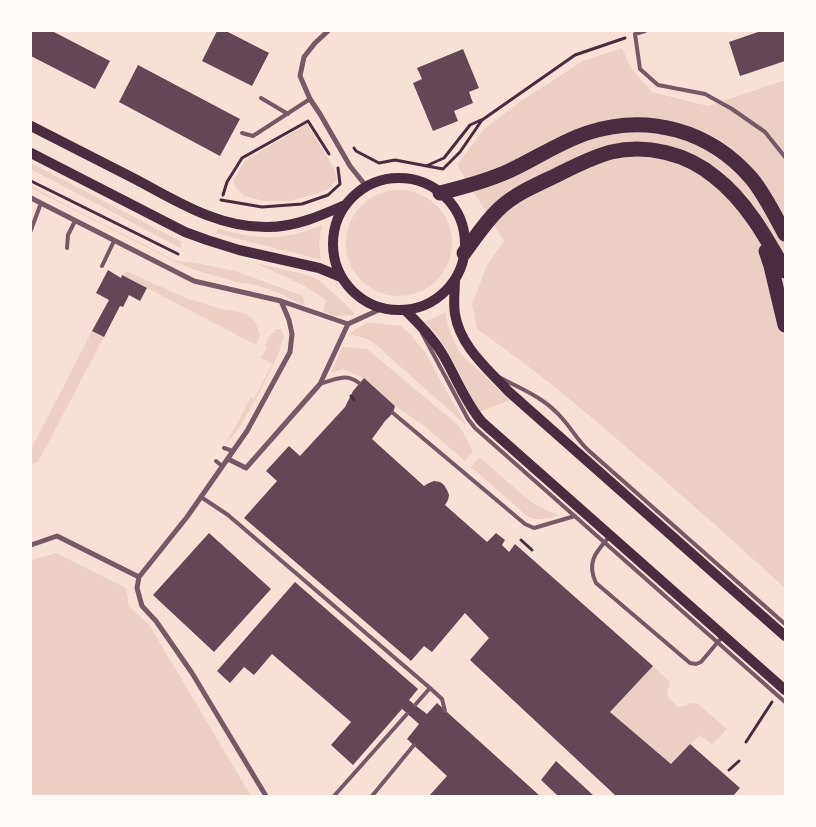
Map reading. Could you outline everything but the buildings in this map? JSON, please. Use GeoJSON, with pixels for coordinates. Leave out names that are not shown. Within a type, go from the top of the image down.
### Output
{"type":"FeatureCollection","features":[{"type":"Feature","properties":{"kind":"highway"},"geometry":{"type":"LineString","coordinates":[[440,192],[478,183],[508,172],[585,134],[603,128],[640,124],[659,126],[695,136],[727,155],[741,167],[764,196],[785,234]]}},
{"type":"Feature","properties":{"kind":"highway"},"geometry":{"type":"LineString","coordinates":[[464,253],[495,213],[520,194],[594,158],[612,152],[648,150],[685,158],[715,176],[740,200],[785,271]]}},
{"type":"Feature","properties":{"kind":"highway"},"geometry":{"type":"LineString","coordinates":[[756,224],[771,266],[785,325]]}},
{"type":"Feature","properties":{"kind":"main road"},"geometry":{"type":"LineString","coordinates":[[31,126],[198,212],[229,223],[246,226],[280,226],[299,223],[345,205]]}},
{"type":"Feature","properties":{"kind":"main road"},"geometry":{"type":"LineString","coordinates":[[31,152],[185,232],[239,250],[320,268],[341,277]]}},
{"type":"Feature","properties":{"kind":"main road"},"geometry":{"type":"LineString","coordinates":[[404,178],[423,182],[440,192],[452,205],[460,219],[464,235],[464,253],[461,266],[455,278],[442,294],[425,305],[405,310],[383,308],[359,297],[341,277],[334,260],[332,241],[336,222],[345,205],[354,194],[366,186],[384,179],[404,178]]}},
{"type":"Feature","properties":{"kind":"main road"},"geometry":{"type":"LineString","coordinates":[[455,278],[455,313],[459,329],[463,339],[477,358],[508,391],[785,636]]}},
{"type":"Feature","properties":{"kind":"main road"},"geometry":{"type":"LineString","coordinates":[[405,310],[432,338],[443,354],[474,414],[579,514],[721,639],[785,690]]}},
{"type":"Feature","properties":{"kind":"street"},"geometry":{"type":"LineString","coordinates":[[328,31],[304,57],[300,76],[310,99],[350,166],[366,186]]}},
{"type":"Feature","properties":{"kind":"street"},"geometry":{"type":"LineString","coordinates":[[31,198],[194,282],[281,301],[348,324]]}},
{"type":"Feature","properties":{"kind":"street"},"geometry":{"type":"LineString","coordinates":[[266,796],[192,673],[156,621],[142,606],[137,588],[139,577],[201,497],[247,431],[290,352],[292,334],[289,320],[281,301]]}},
{"type":"Feature","properties":{"kind":"street"},"geometry":{"type":"LineString","coordinates":[[228,459],[246,468],[320,384],[348,324],[383,308]]}},
{"type":"Feature","properties":{"kind":"street"},"geometry":{"type":"LineString","coordinates":[[31,544],[57,536],[139,577]]}},
{"type":"Feature","properties":{"kind":"lane"},"geometry":{"type":"LineString","coordinates":[[645,31],[635,34],[640,68],[658,85],[705,94],[732,109],[765,132],[785,157]]}},
{"type":"Feature","properties":{"kind":"lane"},"geometry":{"type":"LineString","coordinates":[[261,98],[288,114]]}},
{"type":"Feature","properties":{"kind":"lane"},"geometry":{"type":"LineString","coordinates":[[242,134],[253,136],[310,99]]}},
{"type":"Feature","properties":{"kind":"lane"},"geometry":{"type":"LineString","coordinates":[[31,230],[41,203]]}},
{"type":"Feature","properties":{"kind":"lane"},"geometry":{"type":"LineString","coordinates":[[67,248],[68,235],[75,221]]}},
{"type":"Feature","properties":{"kind":"lane"},"geometry":{"type":"LineString","coordinates":[[102,266],[114,240]]}},
{"type":"Feature","properties":{"kind":"lane"},"geometry":{"type":"LineString","coordinates":[[492,373],[538,398],[555,411],[563,418],[578,440],[588,450],[785,624]]}},
{"type":"Feature","properties":{"kind":"lane"},"geometry":{"type":"LineString","coordinates":[[320,384],[342,377],[353,378],[359,383]]}},
{"type":"Feature","properties":{"kind":"lane"},"geometry":{"type":"LineString","coordinates":[[393,413],[525,524],[534,528],[579,514]]}},
{"type":"Feature","properties":{"kind":"lane"},"geometry":{"type":"LineString","coordinates":[[224,448],[233,451]]}},
{"type":"Feature","properties":{"kind":"lane"},"geometry":{"type":"LineString","coordinates":[[216,461],[222,466]]}},
{"type":"Feature","properties":{"kind":"lane"},"geometry":{"type":"LineString","coordinates":[[201,497],[228,515],[430,688],[442,699],[445,710]]}},
{"type":"Feature","properties":{"kind":"lane"},"geometry":{"type":"LineString","coordinates":[[608,539],[595,553],[592,563],[592,574],[596,583],[690,663],[696,664],[701,662],[721,639],[785,702]]}},
{"type":"Feature","properties":{"kind":"lane"},"geometry":{"type":"LineString","coordinates":[[415,704],[430,688]]}},
{"type":"Feature","properties":{"kind":"lane"},"geometry":{"type":"LineString","coordinates":[[334,796],[407,714]]}},
{"type":"Feature","properties":{"kind":"lane"},"geometry":{"type":"LineString","coordinates":[[372,796],[414,746]]}},
{"type":"Feature","properties":{"kind":"path"},"geometry":{"type":"LineString","coordinates":[[426,166],[444,158],[470,125],[482,120],[575,55],[635,34]]}},
{"type":"Feature","properties":{"kind":"path"},"geometry":{"type":"LineString","coordinates":[[223,195],[227,182],[242,158],[308,120],[332,160]]}},
{"type":"Feature","properties":{"kind":"path"},"geometry":{"type":"LineString","coordinates":[[351,142],[356,151],[379,163],[395,160],[443,169],[460,152],[482,120]]}},
{"type":"Feature","properties":{"kind":"path"},"geometry":{"type":"LineString","coordinates":[[221,200],[262,208],[302,204],[328,195],[340,184],[338,167]]}},
{"type":"Feature","properties":{"kind":"path"},"geometry":{"type":"LineString","coordinates":[[31,181],[178,254]]}},
{"type":"Feature","properties":{"kind":"path"},"geometry":{"type":"LineString","coordinates":[[351,396],[354,400]]}},
{"type":"Feature","properties":{"kind":"path"},"geometry":{"type":"LineString","coordinates":[[521,540],[532,550]]}},
{"type":"Feature","properties":{"kind":"path"},"geometry":{"type":"LineString","coordinates":[[746,742],[772,702]]}},
{"type":"Feature","properties":{"kind":"path"},"geometry":{"type":"LineString","coordinates":[[729,770],[739,762]]}},
{"type":"Feature","properties":{"kind":"shaded area"},"geometry":{"type":"Polygon","coordinates":[[[622,48],[631,68],[652,92],[708,106],[785,80],[785,588],[590,416],[477,329],[472,304],[487,265],[504,241],[457,165],[484,129],[521,101],[583,61],[622,48]]]}},
{"type":"Feature","properties":{"kind":"shaded area"},"geometry":{"type":"Polygon","coordinates":[[[307,124],[334,168],[337,179],[328,189],[290,201],[264,201],[244,196],[235,187],[233,180],[246,160],[307,124]]]}},
{"type":"Feature","properties":{"kind":"shaded area"},"geometry":{"type":"Polygon","coordinates":[[[31,163],[182,242],[180,248],[31,169],[31,163]]]}},
{"type":"Feature","properties":{"kind":"shaded area"},"geometry":{"type":"Polygon","coordinates":[[[31,186],[173,260],[235,271],[303,296],[305,306],[281,294],[256,285],[237,282],[175,262],[31,188],[31,186]]]}},
{"type":"Feature","properties":{"kind":"shaded area"},"geometry":{"type":"Polygon","coordinates":[[[399,190],[419,194],[436,206],[448,223],[452,243],[448,263],[436,280],[419,292],[399,296],[379,292],[362,280],[350,263],[346,243],[350,223],[362,206],[379,194],[399,190]]]}},
{"type":"Feature","properties":{"kind":"shaded area"},"geometry":{"type":"Polygon","coordinates":[[[322,225],[319,242],[321,260],[216,233],[218,229],[251,236],[276,237],[299,233],[322,225]]]}},
{"type":"Feature","properties":{"kind":"shaded area"},"geometry":{"type":"Polygon","coordinates":[[[255,263],[304,274],[319,280],[354,312],[354,315],[334,316],[323,311],[326,300],[301,284],[255,263]]]}},
{"type":"Feature","properties":{"kind":"shaded area"},"geometry":{"type":"Polygon","coordinates":[[[126,271],[186,298],[221,309],[244,313],[252,318],[257,326],[260,336],[256,345],[122,275],[126,271]]]}},
{"type":"Feature","properties":{"kind":"shaded area"},"geometry":{"type":"Polygon","coordinates":[[[445,312],[449,329],[458,350],[510,400],[479,412],[449,353],[425,322],[445,312]]]}},
{"type":"Feature","properties":{"kind":"shaded area"},"geometry":{"type":"Polygon","coordinates":[[[367,323],[401,326],[411,335],[425,352],[467,426],[375,344],[367,339],[350,334],[367,323]]]}},
{"type":"Feature","properties":{"kind":"shaded area"},"geometry":{"type":"Polygon","coordinates":[[[276,329],[281,329],[284,336],[278,355],[256,399],[239,428],[226,444],[251,397],[254,399],[272,364],[261,358],[267,348],[265,346],[268,338],[276,329]]]}},
{"type":"Feature","properties":{"kind":"shaded area"},"geometry":{"type":"Polygon","coordinates":[[[92,331],[104,337],[38,462],[31,464],[31,449],[92,331]]]}},
{"type":"Feature","properties":{"kind":"shaded area"},"geometry":{"type":"Polygon","coordinates":[[[342,347],[367,349],[458,425],[473,451],[465,461],[423,425],[395,406],[364,378],[343,369],[331,373],[342,347]]]}},
{"type":"Feature","properties":{"kind":"shaded area"},"geometry":{"type":"Polygon","coordinates":[[[479,457],[531,502],[559,516],[539,519],[527,516],[471,467],[479,457]]]}},
{"type":"Feature","properties":{"kind":"shaded area"},"geometry":{"type":"Polygon","coordinates":[[[56,553],[126,588],[129,606],[150,626],[251,796],[31,796],[31,560],[56,553]]]}},
{"type":"Feature","properties":{"kind":"shaded area"},"geometry":{"type":"Polygon","coordinates":[[[653,666],[670,682],[667,693],[671,701],[678,707],[690,703],[698,704],[727,729],[712,745],[700,735],[671,764],[610,712],[653,666]]]}}]}
